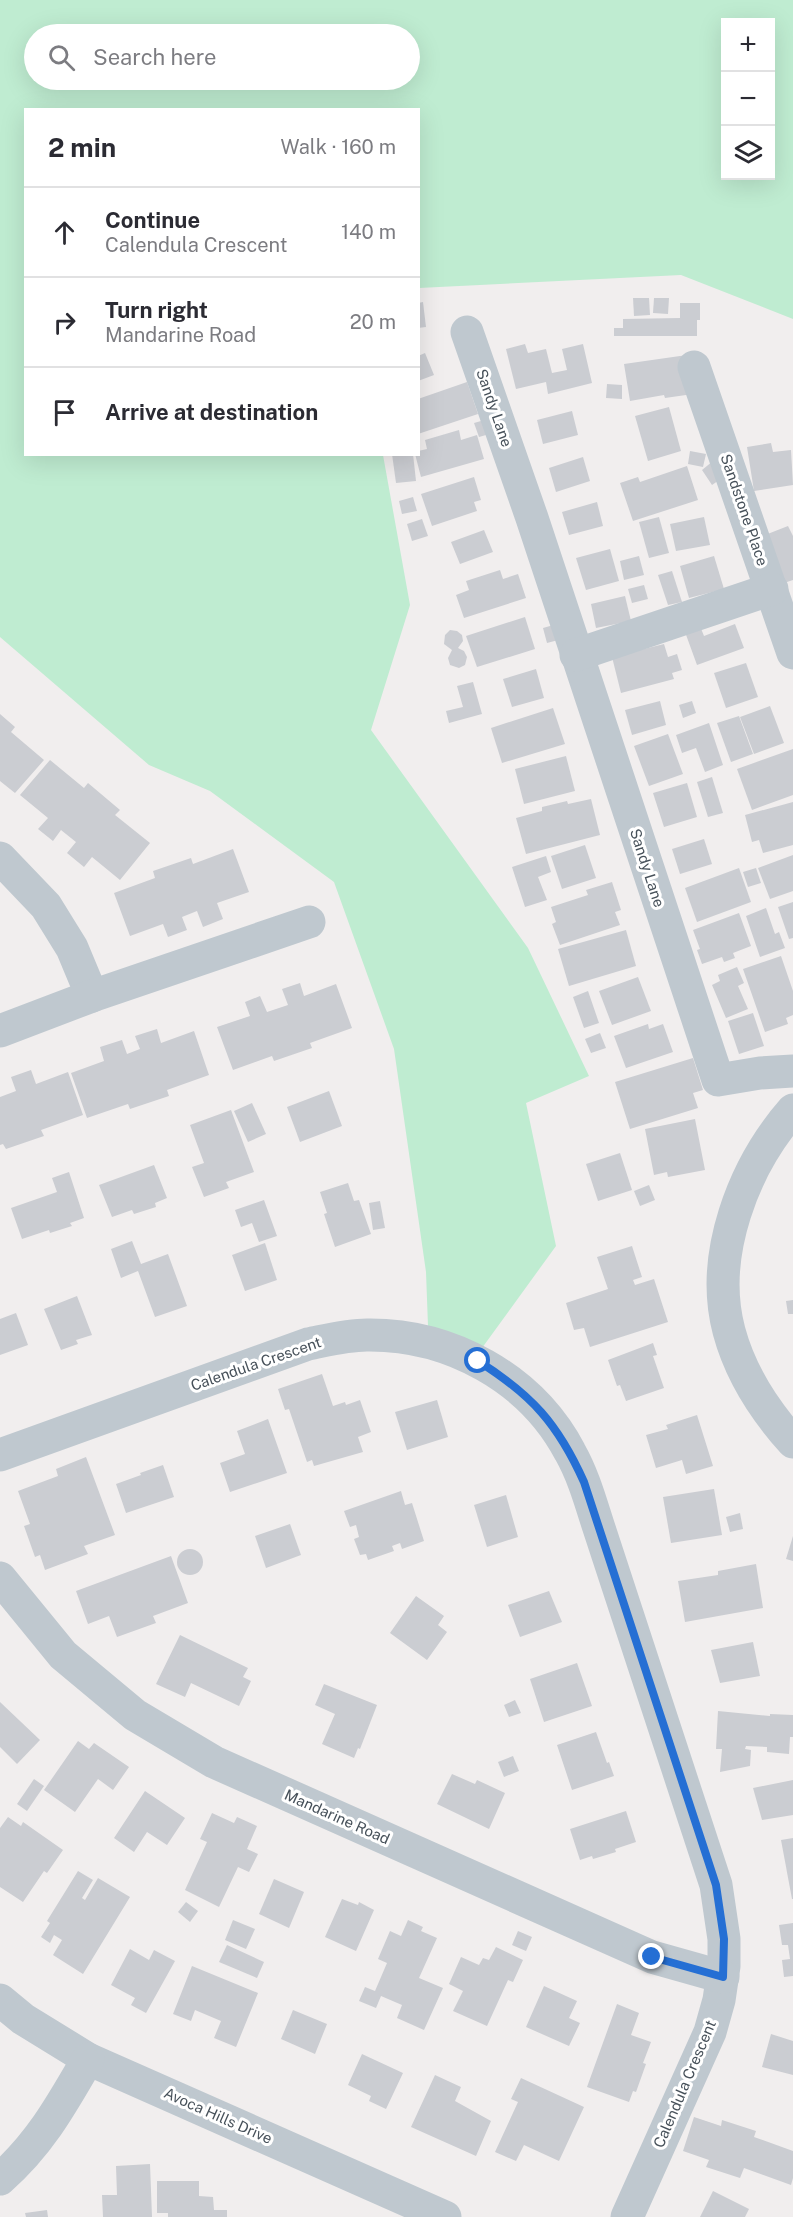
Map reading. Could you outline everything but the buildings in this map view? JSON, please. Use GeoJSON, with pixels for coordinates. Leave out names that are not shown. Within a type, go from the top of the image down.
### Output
{"type":"FeatureCollection","features":[{"type":"Feature","properties":{"kind":"street","name":"Sandy Lane"},"geometry":{"type":"LineString","coordinates":[[467,332],[532,518],[718,1080],[760,1073],[793,1071]]}},
{"type":"Feature","properties":{"kind":"street","name":"Sandstone Place"},"geometry":{"type":"LineString","coordinates":[[694,367],[781,600],[793,653]]}},
{"type":"Feature","properties":{"kind":"street"},"geometry":{"type":"LineString","coordinates":[[576,656],[781,600]]}},
{"type":"Feature","properties":{"kind":"street"},"geometry":{"type":"LineString","coordinates":[[0,858],[46,906],[72,948],[92,996]]}},
{"type":"Feature","properties":{"kind":"street"},"geometry":{"type":"LineString","coordinates":[[0,1031],[92,996],[309,922]]}},
{"type":"Feature","properties":{"kind":"street"},"geometry":{"type":"LineString","coordinates":[[793,1110],[777,1129],[747,1182],[733,1220],[725,1259],[723,1297],[729,1331],[740,1361],[758,1397],[793,1442]]}},
{"type":"Feature","properties":{"kind":"street","name":"Calendula Crescent"},"geometry":{"type":"LineString","coordinates":[[0,1455],[309,1344],[366,1335],[395,1336],[424,1341],[451,1349],[478,1361],[506,1378],[553,1424],[584,1482],[716,1885],[724,1939],[723,1977],[710,2032],[627,2217]]}},
{"type":"Feature","properties":{"kind":"street","name":"Mandarine Road"},"geometry":{"type":"LineString","coordinates":[[0,1578],[63,1655],[135,1715],[214,1762],[652,1957],[723,1977]]}},
{"type":"Feature","properties":{"kind":"street","name":"Avoca Hills Drive"},"geometry":{"type":"LineString","coordinates":[[0,2000],[23,2019],[88,2059],[445,2217]]}},
{"type":"Feature","properties":{"kind":"street"},"geometry":{"type":"LineString","coordinates":[[0,2179],[17,2164],[50,2124],[88,2059]]}},
{"type":"Feature","properties":{"kind":"green space"},"geometry":{"type":"Polygon","coordinates":[[[0,0],[793,0],[793,319],[681,275],[420,288],[420,108],[24,108],[24,456],[383,456],[410,605],[371,730],[528,948],[589,1076],[526,1103],[556,1246],[482,1348],[428,1326],[426,1272],[394,1049],[334,882],[210,791],[149,765],[0,637],[0,0]]]}},
{"type":"Feature","properties":{"kind":"route"},"geometry":{"type":"LineString","coordinates":[[478,1361],[506,1378],[553,1424],[584,1482],[716,1885],[722,1912],[723,1977],[652,1957]]}}]}
